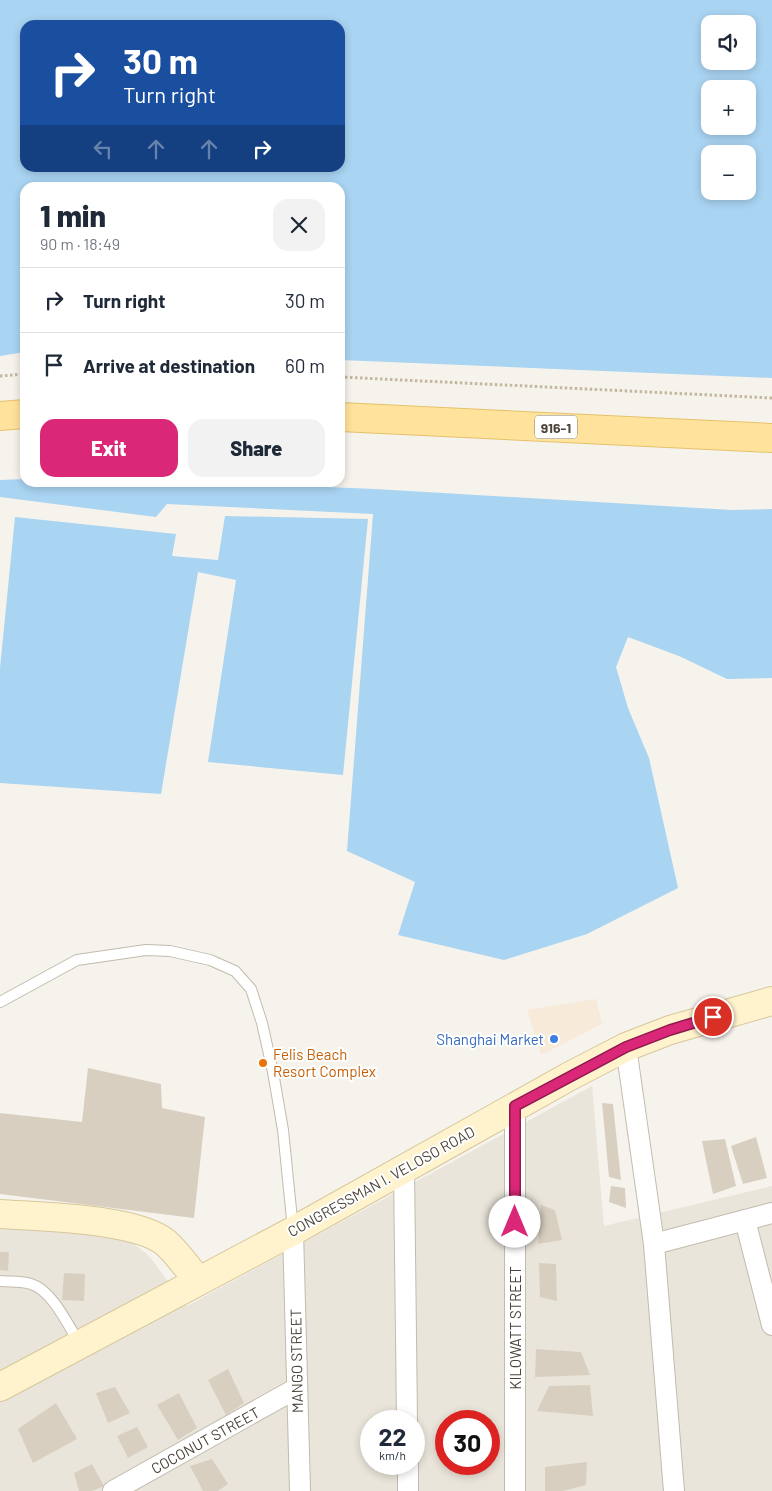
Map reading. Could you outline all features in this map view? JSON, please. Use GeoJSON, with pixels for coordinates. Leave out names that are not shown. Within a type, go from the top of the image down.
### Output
{"type":"FeatureCollection","features":[{"type":"Feature","properties":{"kind":"main road"},"geometry":{"type":"LineString","coordinates":[[0,416],[20,414]]}},
{"type":"Feature","properties":{"kind":"main road","name":"916-1"},"geometry":{"type":"LineString","coordinates":[[345,417],[772,438]]}},
{"type":"Feature","properties":{"kind":"main road","name":"CONGRESSMAN I. VELOSO ROAD"},"geometry":{"type":"LineString","coordinates":[[0,1388],[293,1231],[515,1106],[626,1047],[670,1030],[772,1001]]}},
{"type":"Feature","properties":{"kind":"main road"},"geometry":{"type":"LineString","coordinates":[[0,1214],[124,1225],[150,1233],[165,1242],[198,1281]]}},
{"type":"Feature","properties":{"kind":"street"},"geometry":{"type":"LineString","coordinates":[[626,1047],[654,1244],[674,1491]]}},
{"type":"Feature","properties":{"kind":"street","name":"KILOWATT STREET"},"geometry":{"type":"LineString","coordinates":[[515,1106],[515,1491]]}},
{"type":"Feature","properties":{"kind":"street"},"geometry":{"type":"LineString","coordinates":[[404,1168],[407,1410]]}},
{"type":"Feature","properties":{"kind":"street"},"geometry":{"type":"LineString","coordinates":[[654,1244],[772,1213]]}},
{"type":"Feature","properties":{"kind":"street"},"geometry":{"type":"LineString","coordinates":[[745,1220],[772,1325]]}},
{"type":"Feature","properties":{"kind":"street","name":"MANGO STREET"},"geometry":{"type":"LineString","coordinates":[[293,1231],[300,1491]]}},
{"type":"Feature","properties":{"kind":"street","name":"COCONUT STREET"},"geometry":{"type":"LineString","coordinates":[[112,1491],[297,1388]]}},
{"type":"Feature","properties":{"kind":"street"},"geometry":{"type":"LineString","coordinates":[[408,1475],[408,1491]]}},
{"type":"Feature","properties":{"kind":"lane"},"geometry":{"type":"LineString","coordinates":[[0,1002],[77,960],[137,952],[170,951],[210,960],[235,970],[251,989],[268,1048],[283,1130],[293,1231]]}},
{"type":"Feature","properties":{"kind":"lane"},"geometry":{"type":"LineString","coordinates":[[0,1281],[29,1283],[40,1287],[56,1307],[80,1345]]}},
{"type":"Feature","properties":{"kind":"path"},"geometry":{"type":"LineString","coordinates":[[0,376],[20,374]]}},
{"type":"Feature","properties":{"kind":"path"},"geometry":{"type":"LineString","coordinates":[[345,378],[772,398]]}},
{"type":"Feature","properties":{"kind":"shaded area","name":"Shanghai Market"},"geometry":{"type":"Polygon","coordinates":[[[596,999],[602,1024],[541,1055],[527,1010],[596,999]]]}},
{"type":"Feature","properties":{"kind":"shaded area"},"geometry":{"type":"Polygon","coordinates":[[[592,1086],[604,1226],[772,1186],[772,1491],[0,1491],[0,1226],[126,1237],[149,1256],[187,1306],[592,1086]]]}},
{"type":"Feature","properties":{"kind":"water"},"geometry":{"type":"Polygon","coordinates":[[[0,0],[772,0],[772,378],[345,360],[345,182],[20,182],[20,353],[0,356],[0,0]]]}},
{"type":"Feature","properties":{"kind":"water"},"geometry":{"type":"Polygon","coordinates":[[[20,479],[20,487],[327,487],[732,510],[772,509],[772,678],[727,679],[679,656],[628,637],[616,667],[628,708],[649,758],[678,888],[587,934],[504,960],[398,935],[415,882],[347,851],[373,514],[167,504],[156,517],[0,497],[0,480],[20,479]]]}},
{"type":"Feature","properties":{"kind":"water"},"geometry":{"type":"Polygon","coordinates":[[[225,516],[368,519],[343,775],[208,762],[236,580],[198,572],[161,794],[0,783],[0,668],[15,517],[176,534],[172,556],[218,560],[225,516]]]}},
{"type":"Feature","properties":{"kind":"building"},"geometry":{"type":"Polygon","coordinates":[[[88,1068],[161,1084],[162,1108],[205,1117],[194,1218],[0,1194],[0,1113],[82,1122],[88,1068]]]}},
{"type":"Feature","properties":{"kind":"building"},"geometry":{"type":"Polygon","coordinates":[[[602,1103],[613,1104],[621,1180],[609,1177],[602,1103]]]}},
{"type":"Feature","properties":{"kind":"building"},"geometry":{"type":"Polygon","coordinates":[[[756,1137],[767,1178],[743,1184],[731,1146],[756,1137]]]}},
{"type":"Feature","properties":{"kind":"building"},"geometry":{"type":"Polygon","coordinates":[[[725,1139],[736,1186],[713,1194],[702,1141],[725,1139]]]}},
{"type":"Feature","properties":{"kind":"building"},"geometry":{"type":"Polygon","coordinates":[[[611,1186],[625,1188],[626,1208],[609,1202],[611,1186]]]}},
{"type":"Feature","properties":{"kind":"building"},"geometry":{"type":"Polygon","coordinates":[[[541,1205],[555,1210],[562,1240],[538,1244],[541,1205]]]}},
{"type":"Feature","properties":{"kind":"building"},"geometry":{"type":"Polygon","coordinates":[[[0,1252],[9,1252],[8,1271],[0,1270],[0,1252]]]}},
{"type":"Feature","properties":{"kind":"building"},"geometry":{"type":"Polygon","coordinates":[[[539,1263],[556,1264],[557,1301],[540,1297],[539,1263]]]}},
{"type":"Feature","properties":{"kind":"building"},"geometry":{"type":"Polygon","coordinates":[[[64,1273],[85,1274],[84,1301],[62,1300],[64,1273]]]}},
{"type":"Feature","properties":{"kind":"building"},"geometry":{"type":"Polygon","coordinates":[[[536,1349],[581,1352],[590,1375],[535,1377],[536,1349]]]}},
{"type":"Feature","properties":{"kind":"building"},"geometry":{"type":"Polygon","coordinates":[[[228,1369],[244,1403],[226,1415],[208,1380],[228,1369]]]}},
{"type":"Feature","properties":{"kind":"building"},"geometry":{"type":"Polygon","coordinates":[[[590,1385],[593,1416],[537,1411],[549,1386],[590,1385]]]}},
{"type":"Feature","properties":{"kind":"building"},"geometry":{"type":"Polygon","coordinates":[[[115,1387],[130,1413],[108,1423],[96,1393],[115,1387]]]}},
{"type":"Feature","properties":{"kind":"building"},"geometry":{"type":"Polygon","coordinates":[[[179,1393],[197,1428],[178,1440],[157,1405],[179,1393]]]}},
{"type":"Feature","properties":{"kind":"building"},"geometry":{"type":"Polygon","coordinates":[[[56,1403],[77,1439],[33,1463],[18,1429],[56,1403]]]}},
{"type":"Feature","properties":{"kind":"building"},"geometry":{"type":"Polygon","coordinates":[[[137,1427],[148,1447],[128,1458],[117,1436],[137,1427]]]}},
{"type":"Feature","properties":{"kind":"building"},"geometry":{"type":"Polygon","coordinates":[[[212,1459],[228,1484],[218,1491],[203,1491],[190,1466],[212,1459]]]}},
{"type":"Feature","properties":{"kind":"building"},"geometry":{"type":"Polygon","coordinates":[[[587,1462],[586,1485],[563,1491],[545,1491],[545,1467],[587,1462]]]}},
{"type":"Feature","properties":{"kind":"building"},"geometry":{"type":"Polygon","coordinates":[[[92,1464],[104,1486],[92,1491],[79,1491],[74,1473],[92,1464]]]}},
{"type":"Feature","properties":{"kind":"place","name":"Shanghai Market"},"geometry":{"type":"Point","coordinates":[554,1039]}},
{"type":"Feature","properties":{"kind":"place","name":"Felis Beach Resort Complex"},"geometry":{"type":"Point","coordinates":[263,1063]}},
{"type":"Feature","properties":{"kind":"route"},"geometry":{"type":"LineString","coordinates":[[515,1222],[515,1106],[626,1047],[670,1030],[713,1017]]}}]}
